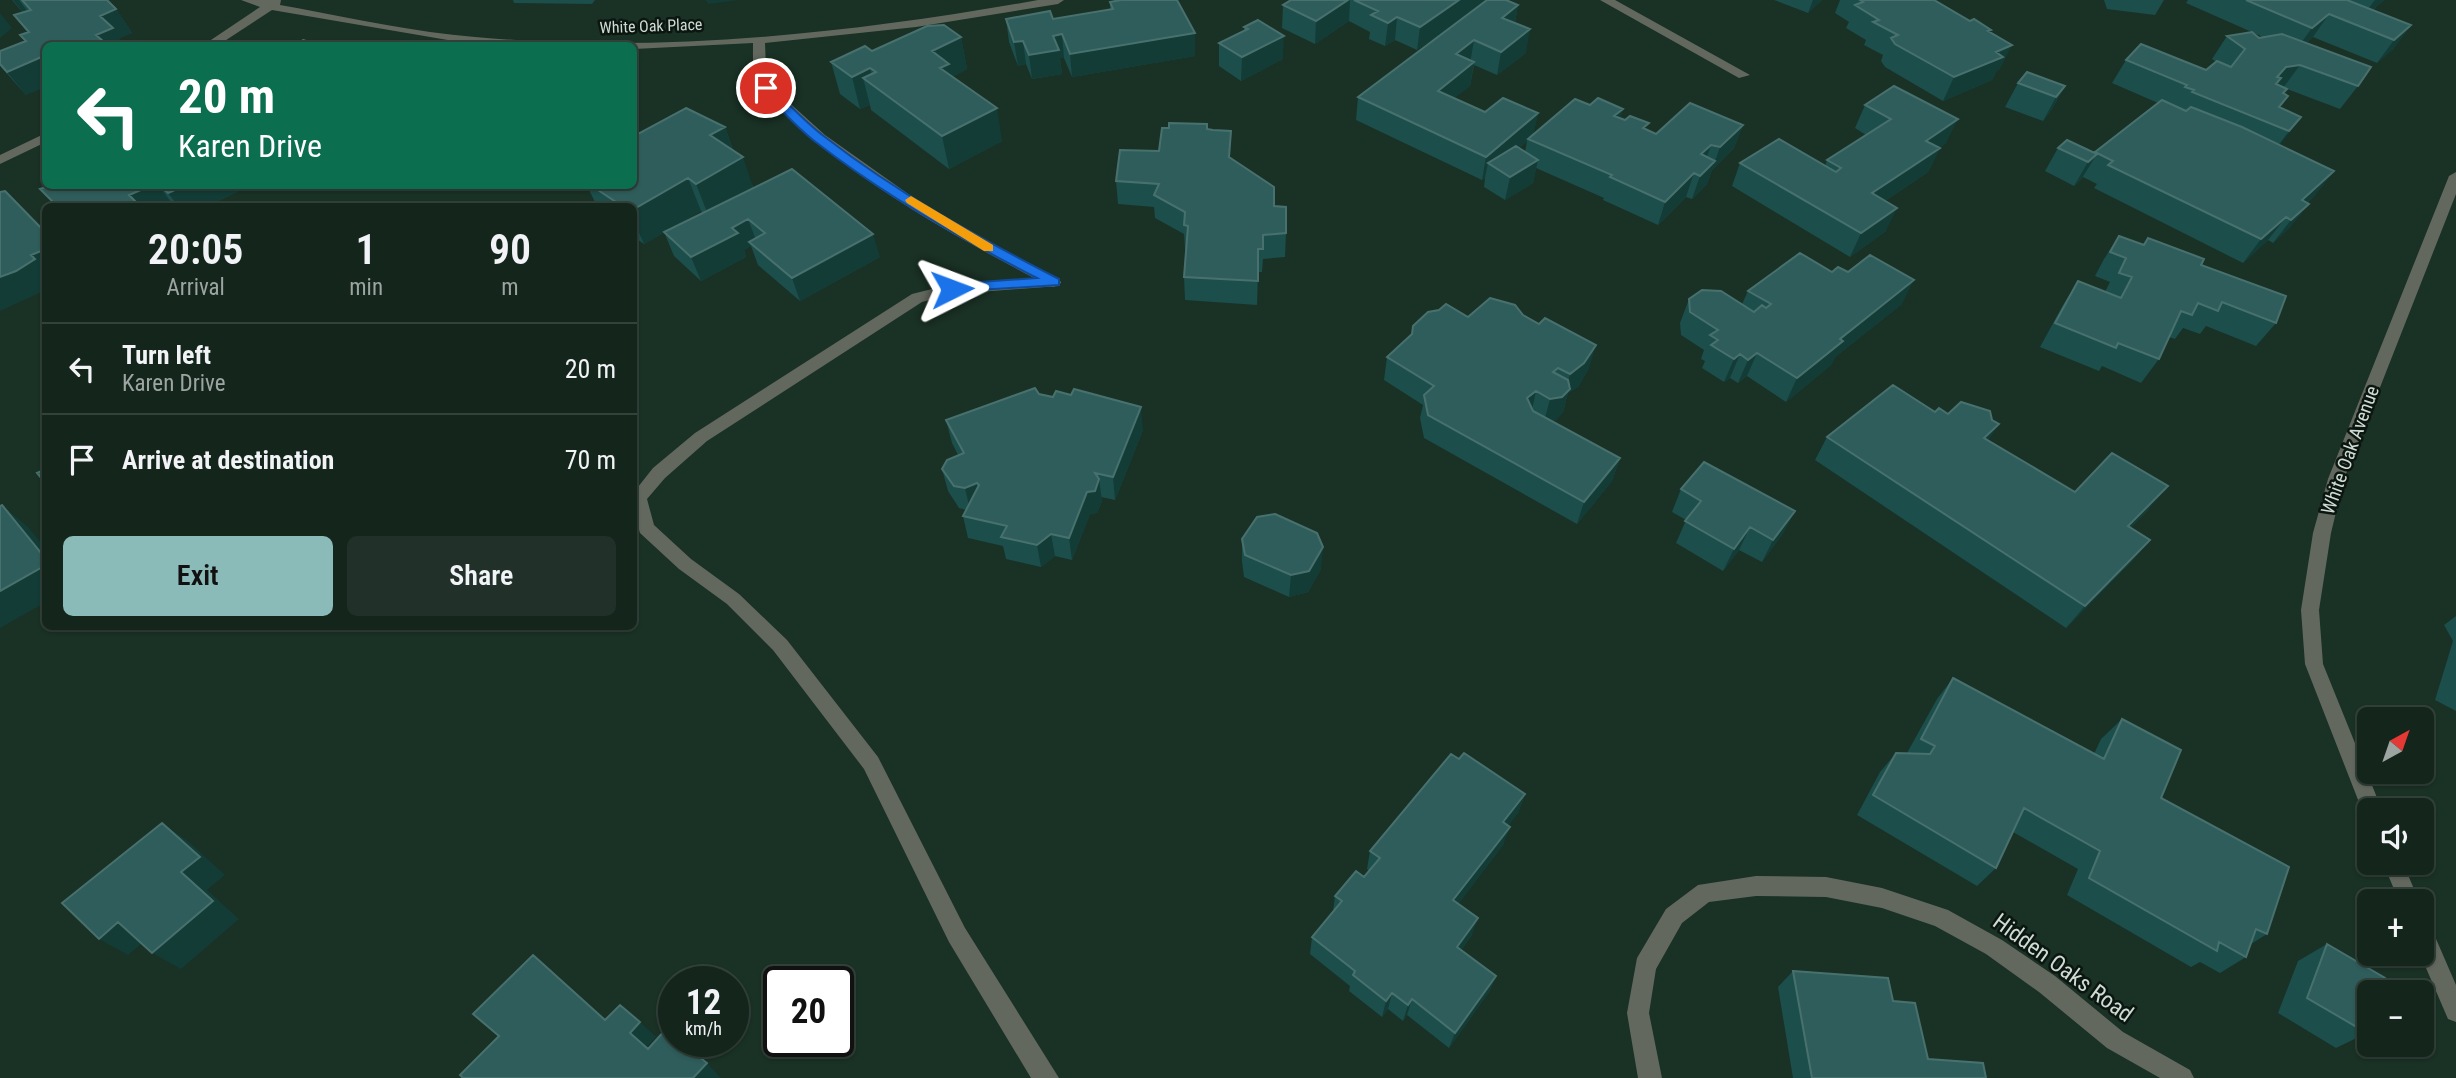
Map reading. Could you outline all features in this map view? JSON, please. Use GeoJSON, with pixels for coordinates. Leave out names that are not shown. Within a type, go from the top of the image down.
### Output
{"type":"FeatureCollection","features":[{"type":"Feature","properties":{"kind":"street","name":"White Oak Place"},"geometry":{"type":"LineString","coordinates":[[247,0],[475,41],[517,42]]}},
{"type":"Feature","properties":{"kind":"street","name":"White Oak Place"},"geometry":{"type":"LineString","coordinates":[[637,43],[759,39],[894,26],[1058,0]]}},
{"type":"Feature","properties":{"kind":"street"},"geometry":{"type":"LineString","coordinates":[[1606,0],[1744,75]]}},
{"type":"Feature","properties":{"kind":"street"},"geometry":{"type":"LineString","coordinates":[[214,42],[274,3]]}},
{"type":"Feature","properties":{"kind":"street"},"geometry":{"type":"LineString","coordinates":[[759,39],[759,69],[766,88],[819,139],[867,173],[988,248],[1054,282],[952,289],[916,298],[701,437],[659,473],[638,498],[646,528],[685,564],[733,599],[780,645],[871,763],[957,935],[1036,1067],[1046,1078]]}},
{"type":"Feature","properties":{"kind":"street"},"geometry":{"type":"LineString","coordinates":[[0,160],[42,139]]}},
{"type":"Feature","properties":{"kind":"street","name":"White Oak Avenue"},"geometry":{"type":"LineString","coordinates":[[2367,798],[2314,664],[2310,610],[2322,533],[2336,479],[2456,176]]}},
{"type":"Feature","properties":{"kind":"street","name":"Hidden Oaks Road"},"geometry":{"type":"LineString","coordinates":[[1650,1078],[1638,1013],[1645,966],[1674,916],[1705,892],[1756,886],[1826,887],[1882,898],[1940,917],[1994,947],[2047,984],[2115,1040],[2182,1078]]}},
{"type":"Feature","properties":{"kind":"street"},"geometry":{"type":"LineString","coordinates":[[2434,960],[2456,1011]]}},
{"type":"Feature","properties":{"kind":"building"},"geometry":{"type":"Polygon","coordinates":[[[22,0],[107,0],[116,9],[100,16],[113,28],[96,35],[104,42],[42,42],[42,57],[7,72],[0,64],[0,51],[26,41],[20,35],[29,32],[14,15],[31,10],[22,0]]]}},
{"type":"Feature","properties":{"kind":"building"},"geometry":{"type":"Polygon","coordinates":[[[1177,0],[1195,33],[1070,54],[1062,34],[1053,36],[1059,50],[1029,55],[1023,41],[1014,42],[1006,19],[1050,11],[1053,19],[1113,9],[1110,2],[1177,0]]]}},
{"type":"Feature","properties":{"kind":"building"},"geometry":{"type":"Polygon","coordinates":[[[1291,0],[1348,0],[1316,21],[1283,5],[1291,0]]]}},
{"type":"Feature","properties":{"kind":"building"},"geometry":{"type":"Polygon","coordinates":[[[1354,0],[1459,0],[1420,27],[1397,17],[1388,23],[1371,15],[1378,11],[1354,0]]]}},
{"type":"Feature","properties":{"kind":"building"},"geometry":{"type":"Polygon","coordinates":[[[1487,0],[1506,0],[1518,5],[1502,18],[1530,29],[1501,52],[1474,40],[1456,54],[1474,62],[1438,91],[1485,112],[1503,98],[1538,113],[1486,157],[1358,97],[1487,0]]]}},
{"type":"Feature","properties":{"kind":"building"},"geometry":{"type":"Polygon","coordinates":[[[1860,0],[1934,0],[1970,21],[1974,19],[2012,45],[1996,52],[2003,57],[1954,77],[1895,44],[1891,38],[1898,35],[1873,22],[1879,20],[1855,5],[1863,2],[1860,0]]]}},
{"type":"Feature","properties":{"kind":"building"},"geometry":{"type":"Polygon","coordinates":[[[2246,0],[2347,0],[2411,25],[2394,40],[2329,14],[2312,28],[2246,0]]]}},
{"type":"Feature","properties":{"kind":"building"},"geometry":{"type":"Polygon","coordinates":[[[1258,20],[1284,36],[1242,57],[1219,43],[1248,29],[1244,27],[1258,20]]]}},
{"type":"Feature","properties":{"kind":"building"},"geometry":{"type":"Polygon","coordinates":[[[944,25],[961,37],[932,51],[949,64],[940,68],[997,108],[942,136],[863,78],[876,72],[870,68],[852,77],[831,62],[865,46],[872,51],[927,26],[944,25]]]}},
{"type":"Feature","properties":{"kind":"building"},"geometry":{"type":"Polygon","coordinates":[[[2252,32],[2259,38],[2282,34],[2371,67],[2358,86],[2300,65],[2286,67],[2277,77],[2281,78],[2276,84],[2287,89],[2283,93],[2288,96],[2279,107],[2301,117],[2289,131],[2192,92],[2194,90],[2185,87],[2187,85],[2126,60],[2141,44],[2206,70],[2217,61],[2231,67],[2245,49],[2227,36],[2252,32]]]}},
{"type":"Feature","properties":{"kind":"building"},"geometry":{"type":"Polygon","coordinates":[[[2027,72],[2065,86],[2056,97],[2018,83],[2027,72]]]}},
{"type":"Feature","properties":{"kind":"building"},"geometry":{"type":"Polygon","coordinates":[[[1894,86],[1958,119],[1926,141],[1940,148],[1872,193],[1897,208],[1861,233],[1740,163],[1779,139],[1836,172],[1841,168],[1827,160],[1891,119],[1865,105],[1894,86]]]}},
{"type":"Feature","properties":{"kind":"building"},"geometry":{"type":"Polygon","coordinates":[[[1598,98],[1623,109],[1614,116],[1625,120],[1630,116],[1649,123],[1643,128],[1656,134],[1690,103],[1743,125],[1720,147],[1711,145],[1701,154],[1715,161],[1700,176],[1694,173],[1665,202],[1610,177],[1612,175],[1528,139],[1575,99],[1590,105],[1598,98]]]}},
{"type":"Feature","properties":{"kind":"building"},"geometry":{"type":"Polygon","coordinates":[[[2162,100],[2186,111],[2191,107],[2242,127],[2334,171],[2302,200],[2309,204],[2291,220],[2286,217],[2261,239],[2108,165],[2113,161],[2095,152],[2162,100]]]}},
{"type":"Feature","properties":{"kind":"building"},"geometry":{"type":"Polygon","coordinates":[[[686,108],[725,127],[710,135],[743,157],[696,184],[688,178],[637,207],[637,203],[618,203],[596,189],[637,189],[637,134],[686,108]]]}},
{"type":"Feature","properties":{"kind":"building"},"geometry":{"type":"Polygon","coordinates":[[[1169,123],[1207,124],[1207,129],[1231,131],[1229,157],[1274,187],[1274,206],[1286,207],[1286,233],[1263,235],[1263,249],[1258,249],[1258,281],[1184,277],[1188,226],[1184,225],[1185,212],[1154,195],[1159,184],[1116,181],[1120,150],[1159,151],[1162,128],[1169,128],[1169,123]]]}},
{"type":"Feature","properties":{"kind":"building"},"geometry":{"type":"Polygon","coordinates":[[[2067,140],[2097,154],[2088,162],[2058,148],[2067,140]]]}},
{"type":"Feature","properties":{"kind":"building"},"geometry":{"type":"Polygon","coordinates":[[[1516,146],[1538,160],[1510,177],[1488,163],[1516,146]]]}},
{"type":"Feature","properties":{"kind":"building"},"geometry":{"type":"Polygon","coordinates":[[[792,169],[873,234],[792,278],[749,242],[765,233],[748,219],[732,228],[738,233],[691,257],[664,232],[792,169]]]}},
{"type":"Feature","properties":{"kind":"building"},"geometry":{"type":"Polygon","coordinates":[[[40,189],[143,189],[129,195],[137,203],[54,203],[40,189]]]}},
{"type":"Feature","properties":{"kind":"building"},"geometry":{"type":"Polygon","coordinates":[[[5,191],[42,229],[42,251],[31,255],[35,259],[16,271],[0,277],[0,192],[5,191]]]}},
{"type":"Feature","properties":{"kind":"building"},"geometry":{"type":"Polygon","coordinates":[[[2119,236],[2144,245],[2148,238],[2204,259],[2201,265],[2286,296],[2276,323],[2222,302],[2218,311],[2198,303],[2192,315],[2181,311],[2159,359],[2118,343],[2116,348],[2055,323],[2078,281],[2121,298],[2132,277],[2119,273],[2126,258],[2110,252],[2119,236]]]}},
{"type":"Feature","properties":{"kind":"building"},"geometry":{"type":"Polygon","coordinates":[[[1800,253],[1832,272],[1838,267],[1848,272],[1870,255],[1914,280],[1840,339],[1843,341],[1797,378],[1757,353],[1748,360],[1740,354],[1734,359],[1711,345],[1718,340],[1710,335],[1718,330],[1690,312],[1689,299],[1702,290],[1721,291],[1754,312],[1762,305],[1766,308],[1771,304],[1748,291],[1800,253]]]}},
{"type":"Feature","properties":{"kind":"building"},"geometry":{"type":"Polygon","coordinates":[[[1490,298],[1515,305],[1523,315],[1539,324],[1545,318],[1596,345],[1584,363],[1570,374],[1558,368],[1553,372],[1568,380],[1570,389],[1562,397],[1550,399],[1536,391],[1527,398],[1533,411],[1620,458],[1584,502],[1428,415],[1424,395],[1434,386],[1387,357],[1412,334],[1413,326],[1428,312],[1439,310],[1446,304],[1468,317],[1490,298]]]}},
{"type":"Feature","properties":{"kind":"building"},"geometry":{"type":"Polygon","coordinates":[[[1893,385],[1935,412],[1939,408],[1948,414],[1961,402],[1990,411],[1992,420],[1999,424],[1984,438],[2075,492],[2112,453],[2168,486],[2128,526],[2150,540],[2085,606],[1827,437],[1893,385]]]}},
{"type":"Feature","properties":{"kind":"building"},"geometry":{"type":"Polygon","coordinates":[[[1035,388],[1039,394],[1053,397],[1056,391],[1071,395],[1074,389],[1141,407],[1113,477],[1095,473],[1099,479],[1095,491],[1087,492],[1069,538],[1051,534],[1037,545],[1001,537],[1007,526],[963,516],[979,485],[977,483],[965,488],[954,486],[942,469],[947,460],[964,453],[946,420],[1035,388]]]}},
{"type":"Feature","properties":{"kind":"building"},"geometry":{"type":"Polygon","coordinates":[[[1704,462],[1795,511],[1773,540],[1750,527],[1734,549],[1685,521],[1701,501],[1681,489],[1704,462]]]}},
{"type":"Feature","properties":{"kind":"building"},"geometry":{"type":"Polygon","coordinates":[[[2,505],[42,554],[42,567],[0,591],[2,505]]]}},
{"type":"Feature","properties":{"kind":"building"},"geometry":{"type":"Polygon","coordinates":[[[1275,514],[1317,533],[1323,547],[1309,571],[1291,575],[1245,555],[1242,539],[1257,517],[1275,514]]]}},
{"type":"Feature","properties":{"kind":"building"},"geometry":{"type":"Polygon","coordinates":[[[1953,678],[2104,759],[2122,719],[2181,750],[2161,798],[2289,867],[2267,934],[2256,929],[2246,957],[2219,942],[2217,951],[2089,878],[2100,851],[2024,808],[1996,868],[1873,795],[1896,753],[1930,754],[1935,746],[1921,739],[1953,678]]]}},
{"type":"Feature","properties":{"kind":"building"},"geometry":{"type":"Polygon","coordinates":[[[1464,753],[1525,794],[1503,822],[1510,827],[1453,900],[1478,918],[1457,947],[1496,976],[1455,1033],[1412,999],[1408,1005],[1392,993],[1386,1001],[1353,975],[1355,971],[1312,937],[1342,901],[1335,896],[1356,871],[1364,877],[1380,858],[1370,851],[1451,754],[1459,759],[1464,753]]]}},
{"type":"Feature","properties":{"kind":"building"},"geometry":{"type":"Polygon","coordinates":[[[162,823],[200,857],[181,872],[213,901],[152,953],[118,922],[99,939],[62,903],[162,823]]]}},
{"type":"Feature","properties":{"kind":"building"},"geometry":{"type":"Polygon","coordinates":[[[2327,944],[2357,962],[2357,966],[2365,966],[2385,978],[2357,980],[2357,1027],[2307,998],[2327,944]]]}},
{"type":"Feature","properties":{"kind":"building"},"geometry":{"type":"Polygon","coordinates":[[[533,955],[605,1020],[620,1005],[640,1022],[630,1033],[648,1049],[658,1038],[658,1057],[699,1057],[707,1063],[693,1078],[463,1078],[460,1075],[499,1036],[473,1014],[533,955]]]}},
{"type":"Feature","properties":{"kind":"building"},"geometry":{"type":"Polygon","coordinates":[[[1793,971],[1888,978],[1893,1001],[1915,1003],[1928,1059],[1983,1063],[1986,1078],[1812,1078],[1793,971]]]}},
{"type":"Feature","properties":{"kind":"slow traffic"},"geometry":{"type":"LineString","coordinates":[[911,200],[988,248]]}},
{"type":"Feature","properties":{"kind":"route"},"geometry":{"type":"LineString","coordinates":[[766,88],[819,139],[867,173],[988,248],[1054,282],[952,289]]}}]}
